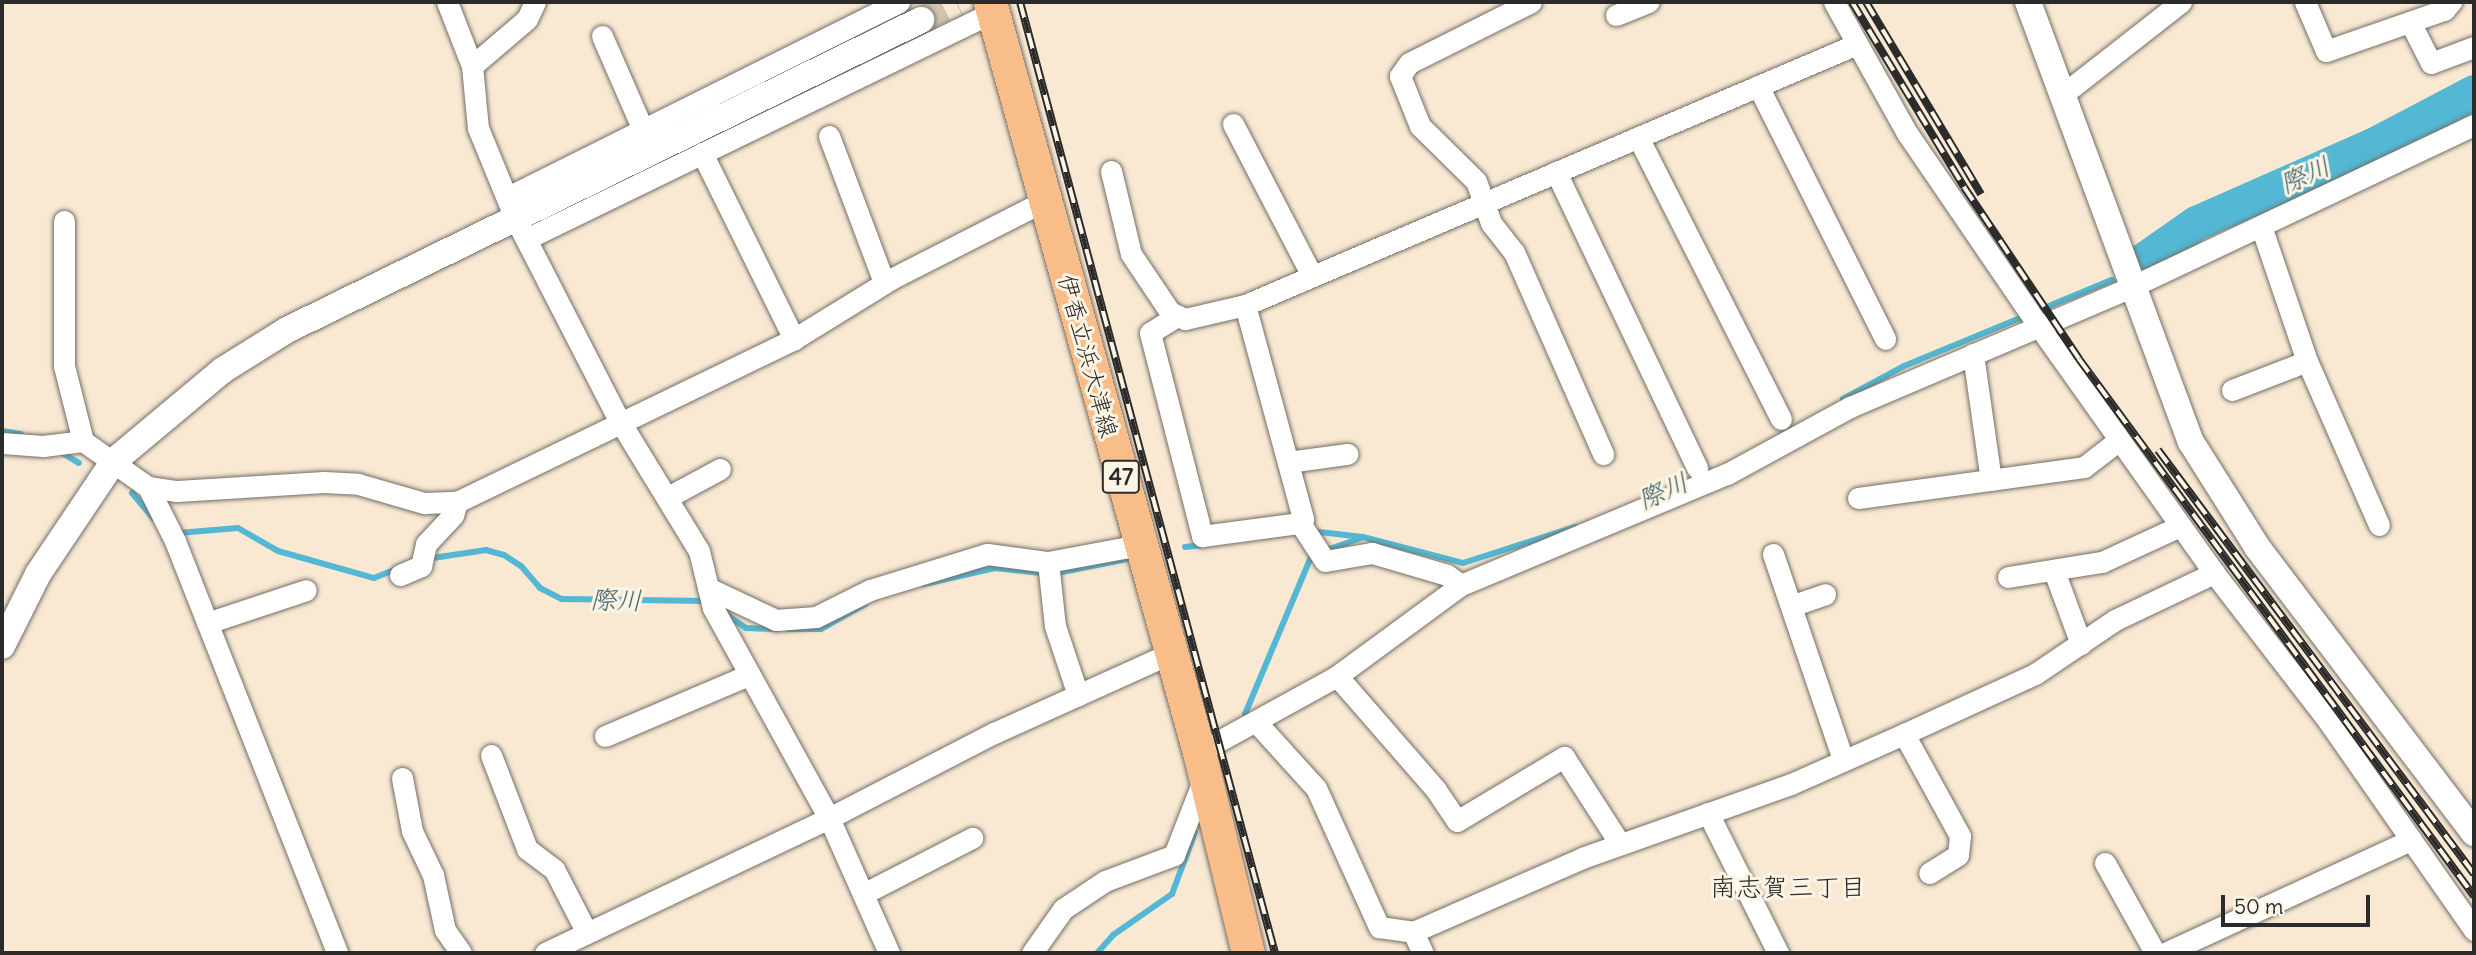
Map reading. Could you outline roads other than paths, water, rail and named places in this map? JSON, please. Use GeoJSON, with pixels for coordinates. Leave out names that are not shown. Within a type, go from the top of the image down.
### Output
{"type":"FeatureCollection","features":[{"type":"Feature","properties":{"kind":"main road","name":"伊香立浜大津線"},"geometry":{"type":"LineString","coordinates":[[992,7],[1048,199],[1079,328],[1201,767],[1248,953]]}},
{"type":"Feature","properties":{"kind":"street"},"geometry":{"type":"LineString","coordinates":[[447,2],[472,66],[478,128],[516,218],[619,420],[699,551],[710,595],[749,675],[830,818],[889,953]]}},
{"type":"Feature","properties":{"kind":"street"},"geometry":{"type":"LineString","coordinates":[[472,66],[527,19],[535,2]]}},
{"type":"Feature","properties":{"kind":"street"},"geometry":{"type":"LineString","coordinates":[[516,218],[643,130],[899,2]]}},
{"type":"Feature","properties":{"kind":"street"},"geometry":{"type":"LineString","coordinates":[[1531,2],[1409,63],[1400,76],[1420,126],[1476,181],[1482,204],[1514,252],[1603,454]]}},
{"type":"Feature","properties":{"kind":"street"},"geometry":{"type":"LineString","coordinates":[[1616,15],[1649,2]]}},
{"type":"Feature","properties":{"kind":"street"},"geometry":{"type":"LineString","coordinates":[[1834,2],[1907,133],[2033,318],[2214,573],[2329,722],[2474,930]]}},
{"type":"Feature","properties":{"kind":"street"},"geometry":{"type":"LineString","coordinates":[[2028,2],[2131,288],[2199,454],[2257,547],[2474,833]]}},
{"type":"Feature","properties":{"kind":"street"},"geometry":{"type":"LineString","coordinates":[[2062,95],[2181,2]]}},
{"type":"Feature","properties":{"kind":"street"},"geometry":{"type":"LineString","coordinates":[[2305,2],[2326,51],[2444,10],[2451,2]]}},
{"type":"Feature","properties":{"kind":"street"},"geometry":{"type":"LineString","coordinates":[[516,218],[702,153],[992,7]]}},
{"type":"Feature","properties":{"kind":"street"},"geometry":{"type":"LineString","coordinates":[[2,646],[38,574],[113,463],[222,370],[287,330],[921,20]]}},
{"type":"Feature","properties":{"kind":"street"},"geometry":{"type":"LineString","coordinates":[[2410,22],[2431,63],[2474,47]]}},
{"type":"Feature","properties":{"kind":"street"},"geometry":{"type":"LineString","coordinates":[[602,36],[643,130]]}},
{"type":"Feature","properties":{"kind":"street"},"geometry":{"type":"LineString","coordinates":[[1111,171],[1131,254],[1170,312],[1185,319],[1245,305],[1857,44]]}},
{"type":"Feature","properties":{"kind":"street"},"geometry":{"type":"LineString","coordinates":[[1758,86],[1885,339]]}},
{"type":"Feature","properties":{"kind":"street"},"geometry":{"type":"LineString","coordinates":[[1233,124],[1312,276]]}},
{"type":"Feature","properties":{"kind":"street"},"geometry":{"type":"LineString","coordinates":[[1032,953],[1063,909],[1105,881],[1174,855],[1201,767],[1257,723],[1337,676],[1461,585],[1727,474],[1850,407],[1973,354],[2033,318],[2131,288],[2261,226],[2471,133]]}},
{"type":"Feature","properties":{"kind":"street"},"geometry":{"type":"LineString","coordinates":[[829,136],[884,282]]}},
{"type":"Feature","properties":{"kind":"street"},"geometry":{"type":"LineString","coordinates":[[1638,137],[1781,419]]}},
{"type":"Feature","properties":{"kind":"street"},"geometry":{"type":"LineString","coordinates":[[702,153],[794,339]]}},
{"type":"Feature","properties":{"kind":"street"},"geometry":{"type":"LineString","coordinates":[[1556,172],[1697,468]]}},
{"type":"Feature","properties":{"kind":"street"},"geometry":{"type":"LineString","coordinates":[[2,443],[43,446],[75,442],[148,487],[177,491],[358,484],[424,503],[457,502],[619,420],[794,339],[884,282],[1048,199]]}},
{"type":"Feature","properties":{"kind":"street"},"geometry":{"type":"LineString","coordinates":[[64,220],[64,366],[75,442]]}},
{"type":"Feature","properties":{"kind":"street"},"geometry":{"type":"LineString","coordinates":[[2261,226],[2307,361],[2379,525]]}},
{"type":"Feature","properties":{"kind":"street"},"geometry":{"type":"LineString","coordinates":[[1245,305],[1305,533],[1325,561],[1372,553],[1447,575],[1461,585]]}},
{"type":"Feature","properties":{"kind":"street"},"geometry":{"type":"LineString","coordinates":[[1177,316],[1150,333],[1202,536],[1305,533]]}},
{"type":"Feature","properties":{"kind":"street"},"geometry":{"type":"LineString","coordinates":[[1973,354],[1991,480]]}},
{"type":"Feature","properties":{"kind":"street"},"geometry":{"type":"LineString","coordinates":[[2232,390],[2307,361]]}},
{"type":"Feature","properties":{"kind":"street"},"geometry":{"type":"LineString","coordinates":[[1858,498],[2084,467],[2119,440]]}},
{"type":"Feature","properties":{"kind":"street"},"geometry":{"type":"LineString","coordinates":[[1288,462],[1347,454]]}},
{"type":"Feature","properties":{"kind":"street"},"geometry":{"type":"LineString","coordinates":[[668,497],[720,469]]}},
{"type":"Feature","properties":{"kind":"street"},"geometry":{"type":"LineString","coordinates":[[148,487],[175,541],[337,953]]}},
{"type":"Feature","properties":{"kind":"street"},"geometry":{"type":"LineString","coordinates":[[400,575],[423,556],[453,515],[457,502]]}},
{"type":"Feature","properties":{"kind":"street"},"geometry":{"type":"LineString","coordinates":[[2008,577],[2102,562],[2180,526]]}},
{"type":"Feature","properties":{"kind":"street"},"geometry":{"type":"LineString","coordinates":[[710,595],[776,620],[816,617],[870,590],[987,554],[1048,563],[1140,545]]}},
{"type":"Feature","properties":{"kind":"street"},"geometry":{"type":"LineString","coordinates":[[1773,554],[1843,760]]}},
{"type":"Feature","properties":{"kind":"street"},"geometry":{"type":"LineString","coordinates":[[1048,563],[1055,626],[1078,695]]}},
{"type":"Feature","properties":{"kind":"street"},"geometry":{"type":"LineString","coordinates":[[2054,571],[2081,644]]}},
{"type":"Feature","properties":{"kind":"street"},"geometry":{"type":"LineString","coordinates":[[1257,723],[1316,788],[1379,927],[1413,933],[1620,844],[1707,813],[1904,734],[2035,674],[2115,620],[2214,573]]}},
{"type":"Feature","properties":{"kind":"street"},"geometry":{"type":"LineString","coordinates":[[207,623],[306,590]]}},
{"type":"Feature","properties":{"kind":"street"},"geometry":{"type":"LineString","coordinates":[[1791,606],[1825,594]]}},
{"type":"Feature","properties":{"kind":"street"},"geometry":{"type":"LineString","coordinates":[[545,953],[830,818],[994,733],[1169,654]]}},
{"type":"Feature","properties":{"kind":"street"},"geometry":{"type":"LineString","coordinates":[[605,736],[749,675]]}},
{"type":"Feature","properties":{"kind":"street"},"geometry":{"type":"LineString","coordinates":[[1337,676],[1436,790],[1457,821],[1564,757],[1620,844]]}},
{"type":"Feature","properties":{"kind":"street"},"geometry":{"type":"LineString","coordinates":[[1904,734],[1960,836],[1958,855],[1929,873]]}},
{"type":"Feature","properties":{"kind":"street"},"geometry":{"type":"LineString","coordinates":[[491,755],[527,849],[554,869],[587,933]]}},
{"type":"Feature","properties":{"kind":"street"},"geometry":{"type":"LineString","coordinates":[[402,778],[412,831],[433,874],[445,930],[461,953]]}},
{"type":"Feature","properties":{"kind":"street"},"geometry":{"type":"LineString","coordinates":[[1707,813],[1778,953]]}},
{"type":"Feature","properties":{"kind":"street"},"geometry":{"type":"LineString","coordinates":[[863,894],[972,838]]}},
{"type":"Feature","properties":{"kind":"street"},"geometry":{"type":"LineString","coordinates":[[2165,953],[2411,840]]}},
{"type":"Feature","properties":{"kind":"street"},"geometry":{"type":"LineString","coordinates":[[2105,863],[2155,953]]}},
{"type":"Feature","properties":{"kind":"street"},"geometry":{"type":"LineString","coordinates":[[1413,933],[1423,953]]}},
{"type":"Feature","properties":{"kind":"waterway","name":"際川"},"geometry":{"type":"LineString","coordinates":[[2140,262],[2196,223],[2373,145],[2474,92]]}},
{"type":"Feature","properties":{"kind":"waterway","name":"際川"},"geometry":{"type":"LineString","coordinates":[[1843,399],[1904,366],[2112,280]]}},
{"type":"Feature","properties":{"kind":"waterway","name":"際川"},"geometry":{"type":"LineString","coordinates":[[2,431],[21,434]]}},
{"type":"Feature","properties":{"kind":"waterway","name":"際川"},"geometry":{"type":"LineString","coordinates":[[59,451],[79,463]]}},
{"type":"Feature","properties":{"kind":"waterway","name":"際川"},"geometry":{"type":"LineString","coordinates":[[132,493],[153,518]]}},
{"type":"Feature","properties":{"kind":"waterway","name":"際川"},"geometry":{"type":"LineString","coordinates":[[1311,531],[1363,537],[1463,563],[1575,527]]}},
{"type":"Feature","properties":{"kind":"waterway","name":"際川"},"geometry":{"type":"LineString","coordinates":[[178,533],[238,528],[278,551],[374,578],[396,569]]}},
{"type":"Feature","properties":{"kind":"waterway"},"geometry":{"type":"LineString","coordinates":[[1245,714],[1312,555],[1361,538]]}},
{"type":"Feature","properties":{"kind":"waterway","name":"際川"},"geometry":{"type":"LineString","coordinates":[[1185,547],[1204,545]]}},
{"type":"Feature","properties":{"kind":"waterway","name":"際川"},"geometry":{"type":"LineString","coordinates":[[426,559],[486,550],[504,555],[521,566],[540,588],[562,599],[706,601]]}},
{"type":"Feature","properties":{"kind":"waterway","name":"際川"},"geometry":{"type":"LineString","coordinates":[[924,584],[995,568],[1052,574],[1127,559]]}},
{"type":"Feature","properties":{"kind":"waterway","name":"際川"},"geometry":{"type":"LineString","coordinates":[[788,629],[821,629],[865,604]]}},
{"type":"Feature","properties":{"kind":"waterway","name":"際川"},"geometry":{"type":"LineString","coordinates":[[723,612],[746,628],[777,629]]}},
{"type":"Feature","properties":{"kind":"waterway"},"geometry":{"type":"LineString","coordinates":[[1097,953],[1113,935],[1172,894],[1195,832]]}},
{"type":"Feature","properties":{"kind":"tunnel"},"geometry":{"type":"LineString","coordinates":[[921,20],[957,2]]}},
{"type":"Feature","properties":{"kind":"railway"},"geometry":{"type":"LineString","coordinates":[[1020,2],[1275,953]]}},
{"type":"Feature","properties":{"kind":"railway"},"geometry":{"type":"LineString","coordinates":[[1852,2],[1964,187],[2079,359],[2474,896]]}},
{"type":"Feature","properties":{"kind":"railway"},"geometry":{"type":"LineString","coordinates":[[1866,2],[1981,194]]}},
{"type":"Feature","properties":{"kind":"railway"},"geometry":{"type":"LineString","coordinates":[[2158,450],[2474,874]]}},
{"type":"Feature","properties":{"kind":"district","name":"南志賀三丁目"},"geometry":{"type":"Point","coordinates":[1788,887]}}]}
